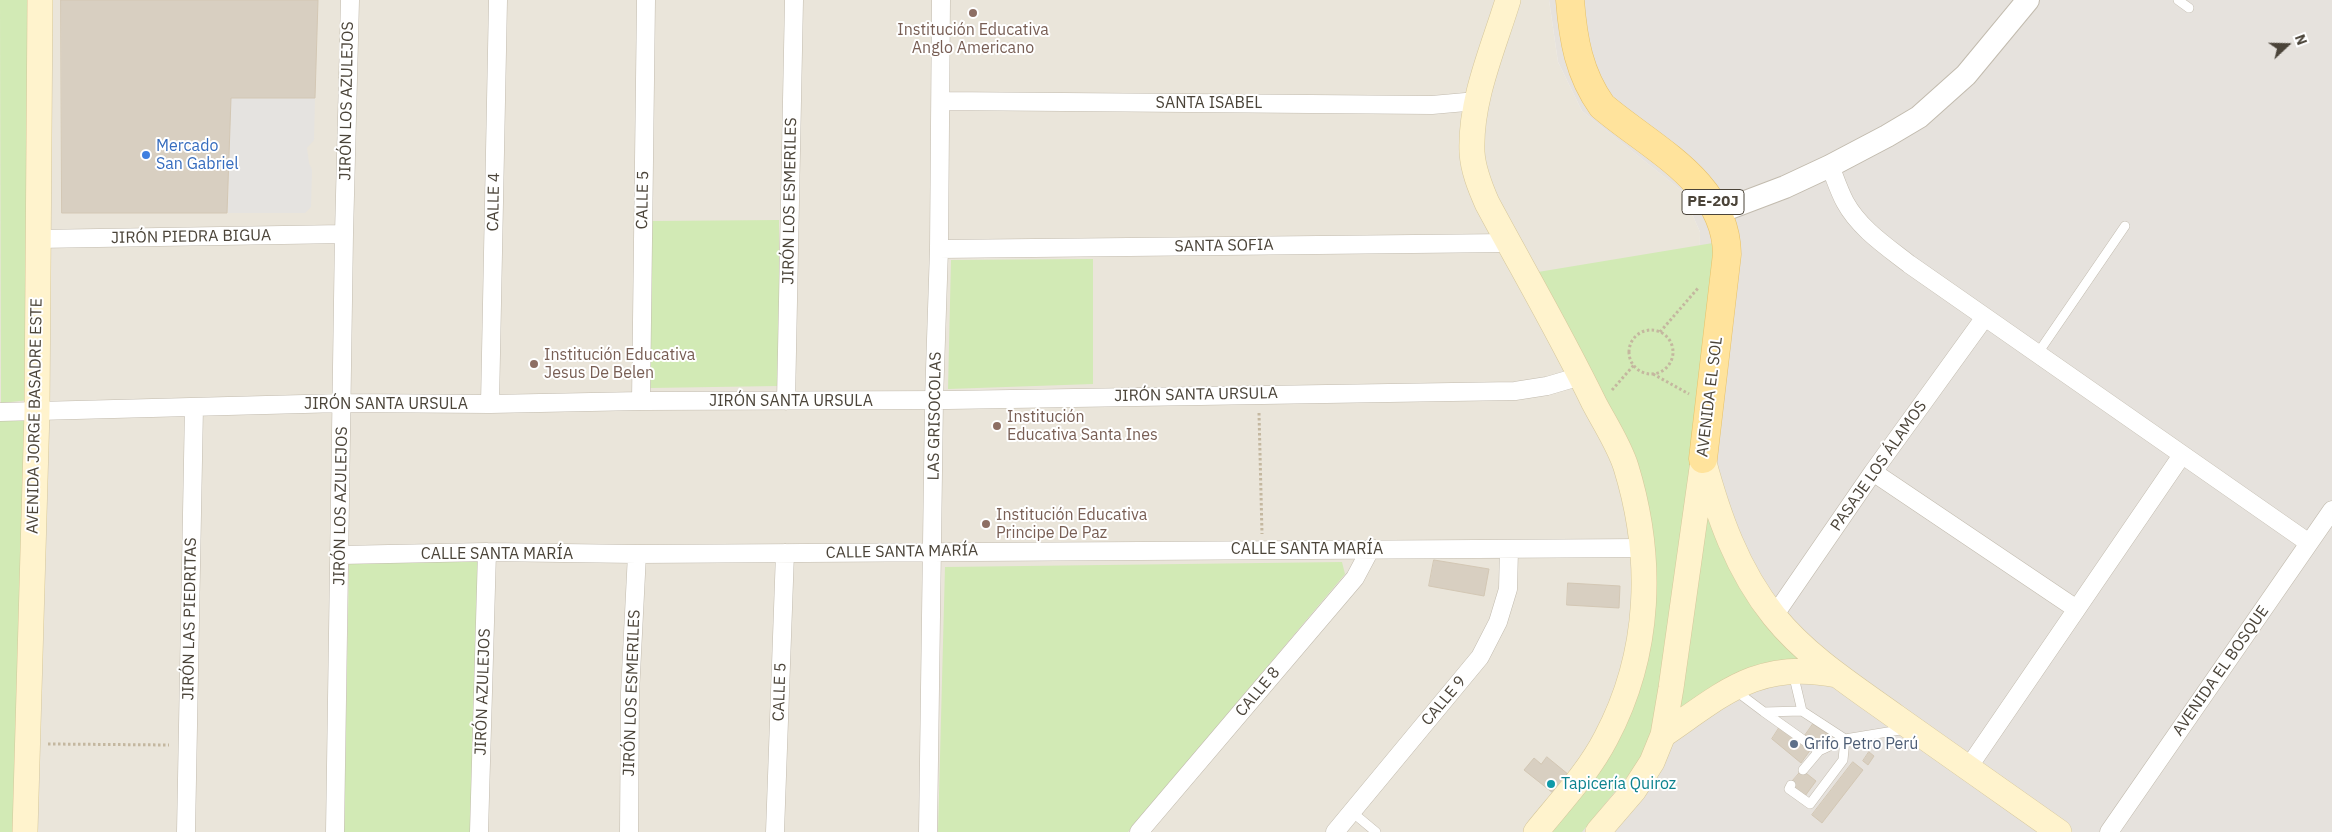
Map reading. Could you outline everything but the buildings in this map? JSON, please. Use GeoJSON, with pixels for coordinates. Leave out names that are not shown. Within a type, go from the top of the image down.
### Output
{"type":"FeatureCollection","features":[{"type":"Feature","properties":{"kind":"main road","name":"AVENIDA JORGE BASADRE ESTE"},"geometry":{"type":"LineString","coordinates":[[25,832],[29,744],[36,411],[40,0]]}},
{"type":"Feature","properties":{"kind":"main road"},"geometry":{"type":"LineString","coordinates":[[1508,0],[1477,101],[1472,153],[1477,179],[1487,204],[1581,376],[1625,465],[1637,507],[1644,548],[1645,583],[1642,629],[1634,667],[1621,706],[1606,739],[1584,773],[1536,832]]}},
{"type":"Feature","properties":{"kind":"main road","name":"AVENIDA EL SOL"},"geometry":{"type":"LineString","coordinates":[[1570,0],[1574,38],[1581,68],[1590,90],[1602,106],[1700,185],[1719,212],[1727,237],[1727,254],[1710,406],[1671,688],[1662,735],[1652,762],[1634,790],[1598,832]]}},
{"type":"Feature","properties":{"kind":"main road","name":"PE-20J"},"geometry":{"type":"LineString","coordinates":[[1703,459],[1711,488],[1736,556],[1774,616],[1800,644],[1838,676],[2059,832]]}},
{"type":"Feature","properties":{"kind":"main road"},"geometry":{"type":"LineString","coordinates":[[1662,735],[1714,698],[1732,688],[1769,674],[1792,670],[1817,671],[1838,676]]}},
{"type":"Feature","properties":{"kind":"street","name":"JIRÓN LOS AZULEJOS"},"geometry":{"type":"LineString","coordinates":[[335,832],[344,234],[350,0]]}},
{"type":"Feature","properties":{"kind":"street","name":"CALLE 4"},"geometry":{"type":"LineString","coordinates":[[490,404],[498,0]]}},
{"type":"Feature","properties":{"kind":"street","name":"CALLE 5"},"geometry":{"type":"LineString","coordinates":[[641,401],[646,0]]}},
{"type":"Feature","properties":{"kind":"street","name":"JIRÓN LOS ESMERILES"},"geometry":{"type":"LineString","coordinates":[[786,401],[794,0]]}},
{"type":"Feature","properties":{"kind":"street","name":"LAS GRISOCOLAS"},"geometry":{"type":"LineString","coordinates":[[928,832],[934,400],[939,249],[941,0]]}},
{"type":"Feature","properties":{"kind":"street"},"geometry":{"type":"LineString","coordinates":[[1719,212],[1785,187],[1830,166],[1887,136],[1918,117],[1944,96],[1987,52],[2028,0]]}},
{"type":"Feature","properties":{"kind":"street","name":"SANTA ISABEL"},"geometry":{"type":"LineString","coordinates":[[940,101],[1432,105],[1477,101]]}},
{"type":"Feature","properties":{"kind":"street"},"geometry":{"type":"LineString","coordinates":[[1830,166],[1845,203],[1862,225],[1909,264],[2309,544]]}},
{"type":"Feature","properties":{"kind":"street","name":"JIRÓN PIEDRA BIGUA"},"geometry":{"type":"LineString","coordinates":[[37,239],[344,234]]}},
{"type":"Feature","properties":{"kind":"street","name":"SANTA SOFIA"},"geometry":{"type":"LineString","coordinates":[[939,249],[1508,243]]}},
{"type":"Feature","properties":{"kind":"street","name":"PASAJE LOS ÁLAMOS"},"geometry":{"type":"LineString","coordinates":[[1774,616],[1873,472],[1985,317]]}},
{"type":"Feature","properties":{"kind":"street","name":"JIRÓN SANTA URSULA"},"geometry":{"type":"LineString","coordinates":[[0,412],[342,403],[490,404],[641,401],[934,400],[1515,391],[1547,386],[1581,376]]}},
{"type":"Feature","properties":{"kind":"street","name":"JIRÓN LAS PIEDRITAS"},"geometry":{"type":"LineString","coordinates":[[186,832],[194,407]]}},
{"type":"Feature","properties":{"kind":"street"},"geometry":{"type":"LineString","coordinates":[[1968,768],[2182,455]]}},
{"type":"Feature","properties":{"kind":"street"},"geometry":{"type":"LineString","coordinates":[[1873,472],[2076,608]]}},
{"type":"Feature","properties":{"kind":"street","name":"AVENIDA EL BOSQUE"},"geometry":{"type":"LineString","coordinates":[[2109,832],[2332,510]]}},
{"type":"Feature","properties":{"kind":"street","name":"CALLE SANTA MARÍA"},"geometry":{"type":"LineString","coordinates":[[340,555],[487,552],[637,554],[1372,548],[1509,550],[1644,548]]}},
{"type":"Feature","properties":{"kind":"street","name":"CALLE 8"},"geometry":{"type":"LineString","coordinates":[[1139,832],[1355,578],[1372,548]]}},
{"type":"Feature","properties":{"kind":"street","name":"CALLE 9"},"geometry":{"type":"LineString","coordinates":[[1335,832],[1480,657],[1498,622],[1508,589],[1509,550]]}},
{"type":"Feature","properties":{"kind":"street","name":"JIRÓN AZULEJOS"},"geometry":{"type":"LineString","coordinates":[[479,832],[487,552]]}},
{"type":"Feature","properties":{"kind":"street","name":"CALLE 5"},"geometry":{"type":"LineString","coordinates":[[775,832],[785,553]]}},
{"type":"Feature","properties":{"kind":"street","name":"JIRÓN LOS ESMERILES"},"geometry":{"type":"LineString","coordinates":[[629,832],[630,693],[637,554]]}},
{"type":"Feature","properties":{"kind":"lane"},"geometry":{"type":"LineString","coordinates":[[2178,0],[2189,8]]}},
{"type":"Feature","properties":{"kind":"lane"},"geometry":{"type":"LineString","coordinates":[[2038,354],[2126,226]]}},
{"type":"Feature","properties":{"kind":"lane"},"geometry":{"type":"LineString","coordinates":[[1792,670],[1802,711]]}},
{"type":"Feature","properties":{"kind":"lane"},"geometry":{"type":"LineString","coordinates":[[1732,688],[1819,751]]}},
{"type":"Feature","properties":{"kind":"lane"},"geometry":{"type":"LineString","coordinates":[[1764,712],[1802,711],[1845,739]]}},
{"type":"Feature","properties":{"kind":"lane"},"geometry":{"type":"LineString","coordinates":[[1803,770],[1819,751],[1845,739],[1912,728]]}},
{"type":"Feature","properties":{"kind":"lane"},"geometry":{"type":"LineString","coordinates":[[1792,785],[1789,789],[1810,804],[1842,760],[1845,739]]}},
{"type":"Feature","properties":{"kind":"lane"},"geometry":{"type":"LineString","coordinates":[[1352,812],[1376,832]]}},
{"type":"Feature","properties":{"kind":"path"},"geometry":{"type":"LineString","coordinates":[[1660,332],[1703,282]]}},
{"type":"Feature","properties":{"kind":"path"},"geometry":{"type":"LineString","coordinates":[[1652,374],[1665,368],[1673,356],[1670,342],[1660,332],[1646,330],[1634,338],[1629,352],[1634,365],[1645,373],[1652,374],[1710,406]]}},
{"type":"Feature","properties":{"kind":"path"},"geometry":{"type":"LineString","coordinates":[[1597,408],[1634,365]]}},
{"type":"Feature","properties":{"kind":"path"},"geometry":{"type":"LineString","coordinates":[[1259,395],[1262,549]]}},
{"type":"Feature","properties":{"kind":"path"},"geometry":{"type":"LineString","coordinates":[[29,744],[188,746]]}},
{"type":"Feature","properties":{"kind":"shaded area"},"geometry":{"type":"Polygon","coordinates":[[[0,0],[1549,0],[1558,62],[1582,111],[1682,191],[1700,232],[1699,345],[1651,674],[1565,832],[0,832],[0,0]]]}},
{"type":"Feature","properties":{"kind":"shaded area"},"geometry":{"type":"Polygon","coordinates":[[[1549,0],[2332,0],[2332,832],[1565,832],[1591,800],[1699,345],[1700,232],[1682,191],[1582,111],[1558,62],[1549,0]]]}},
{"type":"Feature","properties":{"kind":"shaded area"},"geometry":{"type":"Polygon","coordinates":[[[231,98],[315,98],[314,140],[307,148],[312,170],[311,207],[305,213],[228,213],[231,98]]]}},
{"type":"Feature","properties":{"kind":"green space"},"geometry":{"type":"Polygon","coordinates":[[[0,0],[35,0],[30,400],[1,403],[0,0]]]}},
{"type":"Feature","properties":{"kind":"green space"},"geometry":{"type":"Polygon","coordinates":[[[779,220],[779,386],[649,388],[652,221],[779,220]]]}},
{"type":"Feature","properties":{"kind":"green space"},"geometry":{"type":"Polygon","coordinates":[[[1713,243],[1722,252],[1655,722],[1644,756],[1582,832],[1546,832],[1594,773],[1655,571],[1538,272],[1713,243]]]}},
{"type":"Feature","properties":{"kind":"green space"},"geometry":{"type":"Polygon","coordinates":[[[1093,259],[1093,384],[948,389],[951,260],[1093,259]]]}},
{"type":"Feature","properties":{"kind":"green space"},"geometry":{"type":"Polygon","coordinates":[[[28,420],[20,832],[0,832],[0,421],[28,420]]]}},
{"type":"Feature","properties":{"kind":"green space"},"geometry":{"type":"Polygon","coordinates":[[[1704,510],[1807,660],[1682,711],[1678,706],[1704,510]]]}},
{"type":"Feature","properties":{"kind":"green space"},"geometry":{"type":"Polygon","coordinates":[[[349,561],[479,561],[472,832],[344,832],[349,561]]]}},
{"type":"Feature","properties":{"kind":"green space"},"geometry":{"type":"Polygon","coordinates":[[[1342,562],[1345,574],[1128,832],[938,832],[945,567],[1342,562]]]}},
{"type":"Feature","properties":{"kind":"place","name":"Institución Educativa Anglo Americano"},"geometry":{"type":"Point","coordinates":[973,13]}},
{"type":"Feature","properties":{"kind":"place","name":"Mercado San Gabriel"},"geometry":{"type":"Point","coordinates":[146,155]}},
{"type":"Feature","properties":{"kind":"place","name":"Institución Educativa Jesus De Belen"},"geometry":{"type":"Point","coordinates":[534,364]}},
{"type":"Feature","properties":{"kind":"place","name":"Institución Educativa Santa Ines"},"geometry":{"type":"Point","coordinates":[997,426]}},
{"type":"Feature","properties":{"kind":"place","name":"Institución Educativa Principe De Paz"},"geometry":{"type":"Point","coordinates":[986,524]}},
{"type":"Feature","properties":{"kind":"place","name":"Grifo Petro Perú"},"geometry":{"type":"Point","coordinates":[1794,744]}},
{"type":"Feature","properties":{"kind":"place","name":"Tapicería Quiroz"},"geometry":{"type":"Point","coordinates":[1551,784]}}]}
